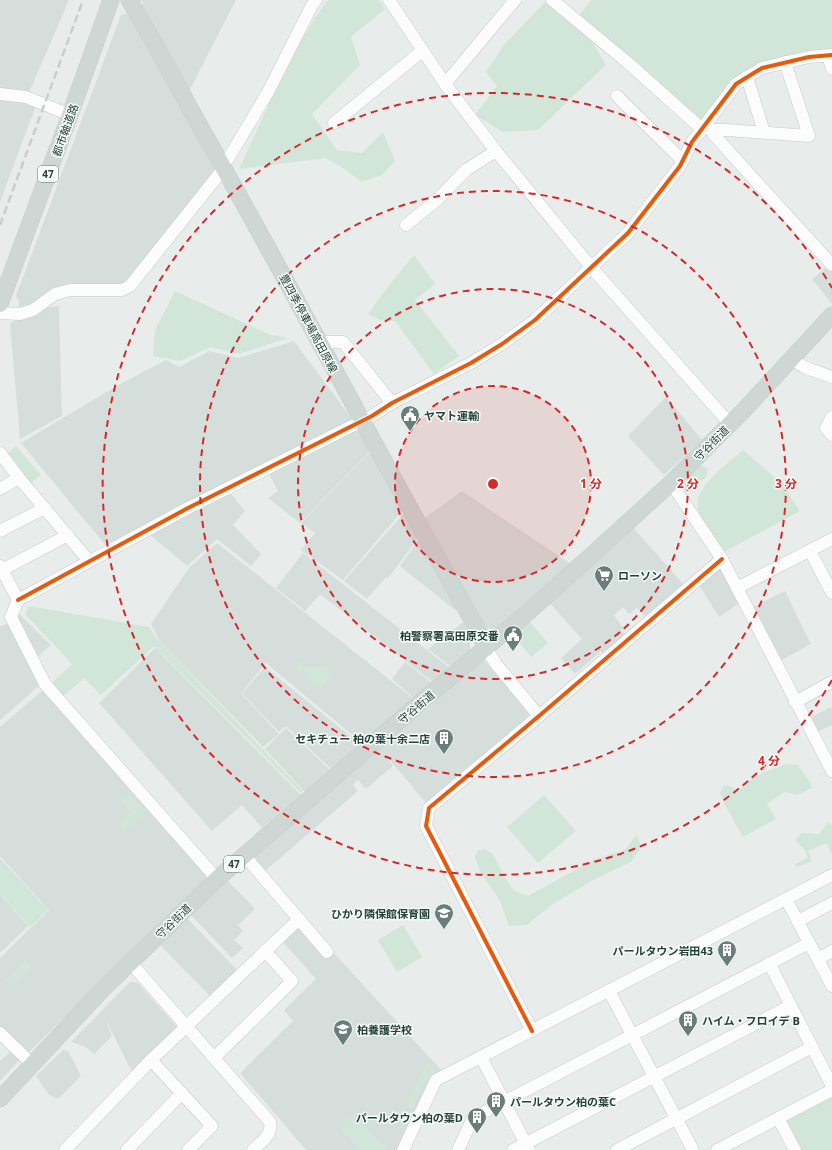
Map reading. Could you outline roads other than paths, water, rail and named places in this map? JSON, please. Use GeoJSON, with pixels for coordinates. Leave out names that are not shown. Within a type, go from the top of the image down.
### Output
{"type":"FeatureCollection","features":[{"type":"Feature","properties":{"kind":"main road","name":"都市軸道路"},"geometry":{"type":"LineString","coordinates":[[0,304],[111,0]]}},
{"type":"Feature","properties":{"kind":"main road","name":"豊四季停車場高田原線"},"geometry":{"type":"LineString","coordinates":[[129,0],[223,166],[480,634],[486,648]]}},
{"type":"Feature","properties":{"kind":"main road","name":"守谷街道"},"geometry":{"type":"LineString","coordinates":[[0,1099],[130,962],[217,879],[592,556],[671,483],[730,424],[832,315]]}},
{"type":"Feature","properties":{"kind":"street"},"geometry":{"type":"LineString","coordinates":[[0,312],[20,314],[33,310],[55,294],[70,290],[122,290],[130,286],[220,173],[268,92],[316,0]]}},
{"type":"Feature","properties":{"kind":"street"},"geometry":{"type":"LineString","coordinates":[[389,0],[445,84],[496,151],[591,267],[730,424]]}},
{"type":"Feature","properties":{"kind":"street"},"geometry":{"type":"LineString","coordinates":[[445,84],[515,0]]}},
{"type":"Feature","properties":{"kind":"street"},"geometry":{"type":"LineString","coordinates":[[560,2],[714,135],[832,265]]}},
{"type":"Feature","properties":{"kind":"street"},"geometry":{"type":"LineString","coordinates":[[334,124],[422,51]]}},
{"type":"Feature","properties":{"kind":"street"},"geometry":{"type":"LineString","coordinates":[[217,879],[45,684],[6,618],[18,600],[188,508],[362,421],[392,403],[471,363],[502,344],[536,320],[628,232],[680,166],[692,142],[706,128],[736,84],[762,68],[809,57],[830,56],[832,69]]}},
{"type":"Feature","properties":{"kind":"street"},"geometry":{"type":"LineString","coordinates":[[706,128],[808,136],[785,62]]}},
{"type":"Feature","properties":{"kind":"street"},"geometry":{"type":"LineString","coordinates":[[747,77],[764,132]]}},
{"type":"Feature","properties":{"kind":"street"},"geometry":{"type":"LineString","coordinates":[[0,94],[26,97],[70,115]]}},
{"type":"Feature","properties":{"kind":"street"},"geometry":{"type":"LineString","coordinates":[[617,96],[682,160]]}},
{"type":"Feature","properties":{"kind":"street"},"geometry":{"type":"LineString","coordinates":[[406,225],[438,199],[466,170],[496,151]]}},
{"type":"Feature","properties":{"kind":"street"},"geometry":{"type":"LineString","coordinates":[[320,344],[323,342],[343,342],[392,403]]}},
{"type":"Feature","properties":{"kind":"street"},"geometry":{"type":"LineString","coordinates":[[792,359],[804,367],[832,377]]}},
{"type":"Feature","properties":{"kind":"street"},"geometry":{"type":"LineString","coordinates":[[832,417],[826,428],[832,435]]}},
{"type":"Feature","properties":{"kind":"street"},"geometry":{"type":"LineString","coordinates":[[0,453],[19,478],[89,561]]}},
{"type":"Feature","properties":{"kind":"street"},"geometry":{"type":"LineString","coordinates":[[0,489],[19,478]]}},
{"type":"Feature","properties":{"kind":"street"},"geometry":{"type":"LineString","coordinates":[[671,483],[722,559],[795,702],[828,757],[832,771]]}},
{"type":"Feature","properties":{"kind":"street"},"geometry":{"type":"LineString","coordinates":[[0,531],[45,508]]}},
{"type":"Feature","properties":{"kind":"street"},"geometry":{"type":"LineString","coordinates":[[18,600],[1,568],[68,536]]}},
{"type":"Feature","properties":{"kind":"street"},"geometry":{"type":"LineString","coordinates":[[737,588],[832,539]]}},
{"type":"Feature","properties":{"kind":"street"},"geometry":{"type":"LineString","coordinates":[[810,551],[832,594]]}},
{"type":"Feature","properties":{"kind":"street"},"geometry":{"type":"LineString","coordinates":[[532,1031],[426,826],[429,808],[722,559]]}},
{"type":"Feature","properties":{"kind":"street"},"geometry":{"type":"LineString","coordinates":[[486,648],[496,664],[539,716]]}},
{"type":"Feature","properties":{"kind":"street"},"geometry":{"type":"LineString","coordinates":[[795,702],[832,682]]}},
{"type":"Feature","properties":{"kind":"street"},"geometry":{"type":"LineString","coordinates":[[244,855],[327,952]]}},
{"type":"Feature","properties":{"kind":"street"},"geometry":{"type":"LineString","coordinates":[[403,1150],[436,1080],[832,875]]}},
{"type":"Feature","properties":{"kind":"street"},"geometry":{"type":"LineString","coordinates":[[786,899],[832,986]]}},
{"type":"Feature","properties":{"kind":"street"},"geometry":{"type":"LineString","coordinates":[[798,921],[832,903]]}},
{"type":"Feature","properties":{"kind":"street"},"geometry":{"type":"LineString","coordinates":[[65,1150],[151,1060],[299,919]]}},
{"type":"Feature","properties":{"kind":"street"},"geometry":{"type":"LineString","coordinates":[[458,1150],[473,1118],[768,963],[809,943]]}},
{"type":"Feature","properties":{"kind":"street"},"geometry":{"type":"LineString","coordinates":[[214,1058],[292,981],[265,951]]}},
{"type":"Feature","properties":{"kind":"street"},"geometry":{"type":"LineString","coordinates":[[818,959],[832,951]]}},
{"type":"Feature","properties":{"kind":"street"},"geometry":{"type":"LineString","coordinates":[[130,962],[185,1027],[270,1122],[272,1128],[270,1133],[253,1150]]}},
{"type":"Feature","properties":{"kind":"street"},"geometry":{"type":"LineString","coordinates":[[768,963],[832,1086]]}},
{"type":"Feature","properties":{"kind":"street"},"geometry":{"type":"LineString","coordinates":[[610,991],[693,1150]]}},
{"type":"Feature","properties":{"kind":"street"},"geometry":{"type":"LineString","coordinates":[[513,1150],[528,1147],[654,1076],[790,1006]]}},
{"type":"Feature","properties":{"kind":"street"},"geometry":{"type":"LineString","coordinates":[[0,1033],[32,1064]]}},
{"type":"Feature","properties":{"kind":"street"},"geometry":{"type":"LineString","coordinates":[[617,1150],[812,1047]]}},
{"type":"Feature","properties":{"kind":"street"},"geometry":{"type":"LineString","coordinates":[[481,1057],[528,1147]]}},
{"type":"Feature","properties":{"kind":"street"},"geometry":{"type":"LineString","coordinates":[[151,1060],[212,1126],[188,1150]]}},
{"type":"Feature","properties":{"kind":"street"},"geometry":{"type":"LineString","coordinates":[[717,1150],[832,1090]]}},
{"type":"Feature","properties":{"kind":"street"},"geometry":{"type":"LineString","coordinates":[[127,1150],[182,1093]]}},
{"type":"Feature","properties":{"kind":"street"},"geometry":{"type":"LineString","coordinates":[[778,1118],[795,1150]]}},
{"type":"Feature","properties":{"kind":"railway"},"geometry":{"type":"LineString","coordinates":[[0,225],[83,0]]}},
{"type":"Feature","properties":{"kind":"place","name":"ヤマト運輸"},"geometry":{"type":"Point","coordinates":[410,432]}},
{"type":"Feature","properties":{"kind":"place","name":"ローソン"},"geometry":{"type":"Point","coordinates":[604,592]}},
{"type":"Feature","properties":{"kind":"place","name":"柏警察署高田原交番"},"geometry":{"type":"Point","coordinates":[513,652]}},
{"type":"Feature","properties":{"kind":"place","name":"セキチュー 柏の葉十余二店"},"geometry":{"type":"Point","coordinates":[444,755]}},
{"type":"Feature","properties":{"kind":"place","name":"ひかり隣保館保育園"},"geometry":{"type":"Point","coordinates":[444,930]}},
{"type":"Feature","properties":{"kind":"place","name":"パールタウン岩田43"},"geometry":{"type":"Point","coordinates":[727,967]}},
{"type":"Feature","properties":{"kind":"place","name":"ハイム・フロイデ B"},"geometry":{"type":"Point","coordinates":[688,1037]}},
{"type":"Feature","properties":{"kind":"place","name":"柏養護学校"},"geometry":{"type":"Point","coordinates":[343,1046]}},
{"type":"Feature","properties":{"kind":"place","name":"パールタウン柏の葉C"},"geometry":{"type":"Point","coordinates":[496,1118]}},
{"type":"Feature","properties":{"kind":"place","name":"パールタウン柏の葉D"},"geometry":{"type":"Point","coordinates":[477,1134]}}]}
